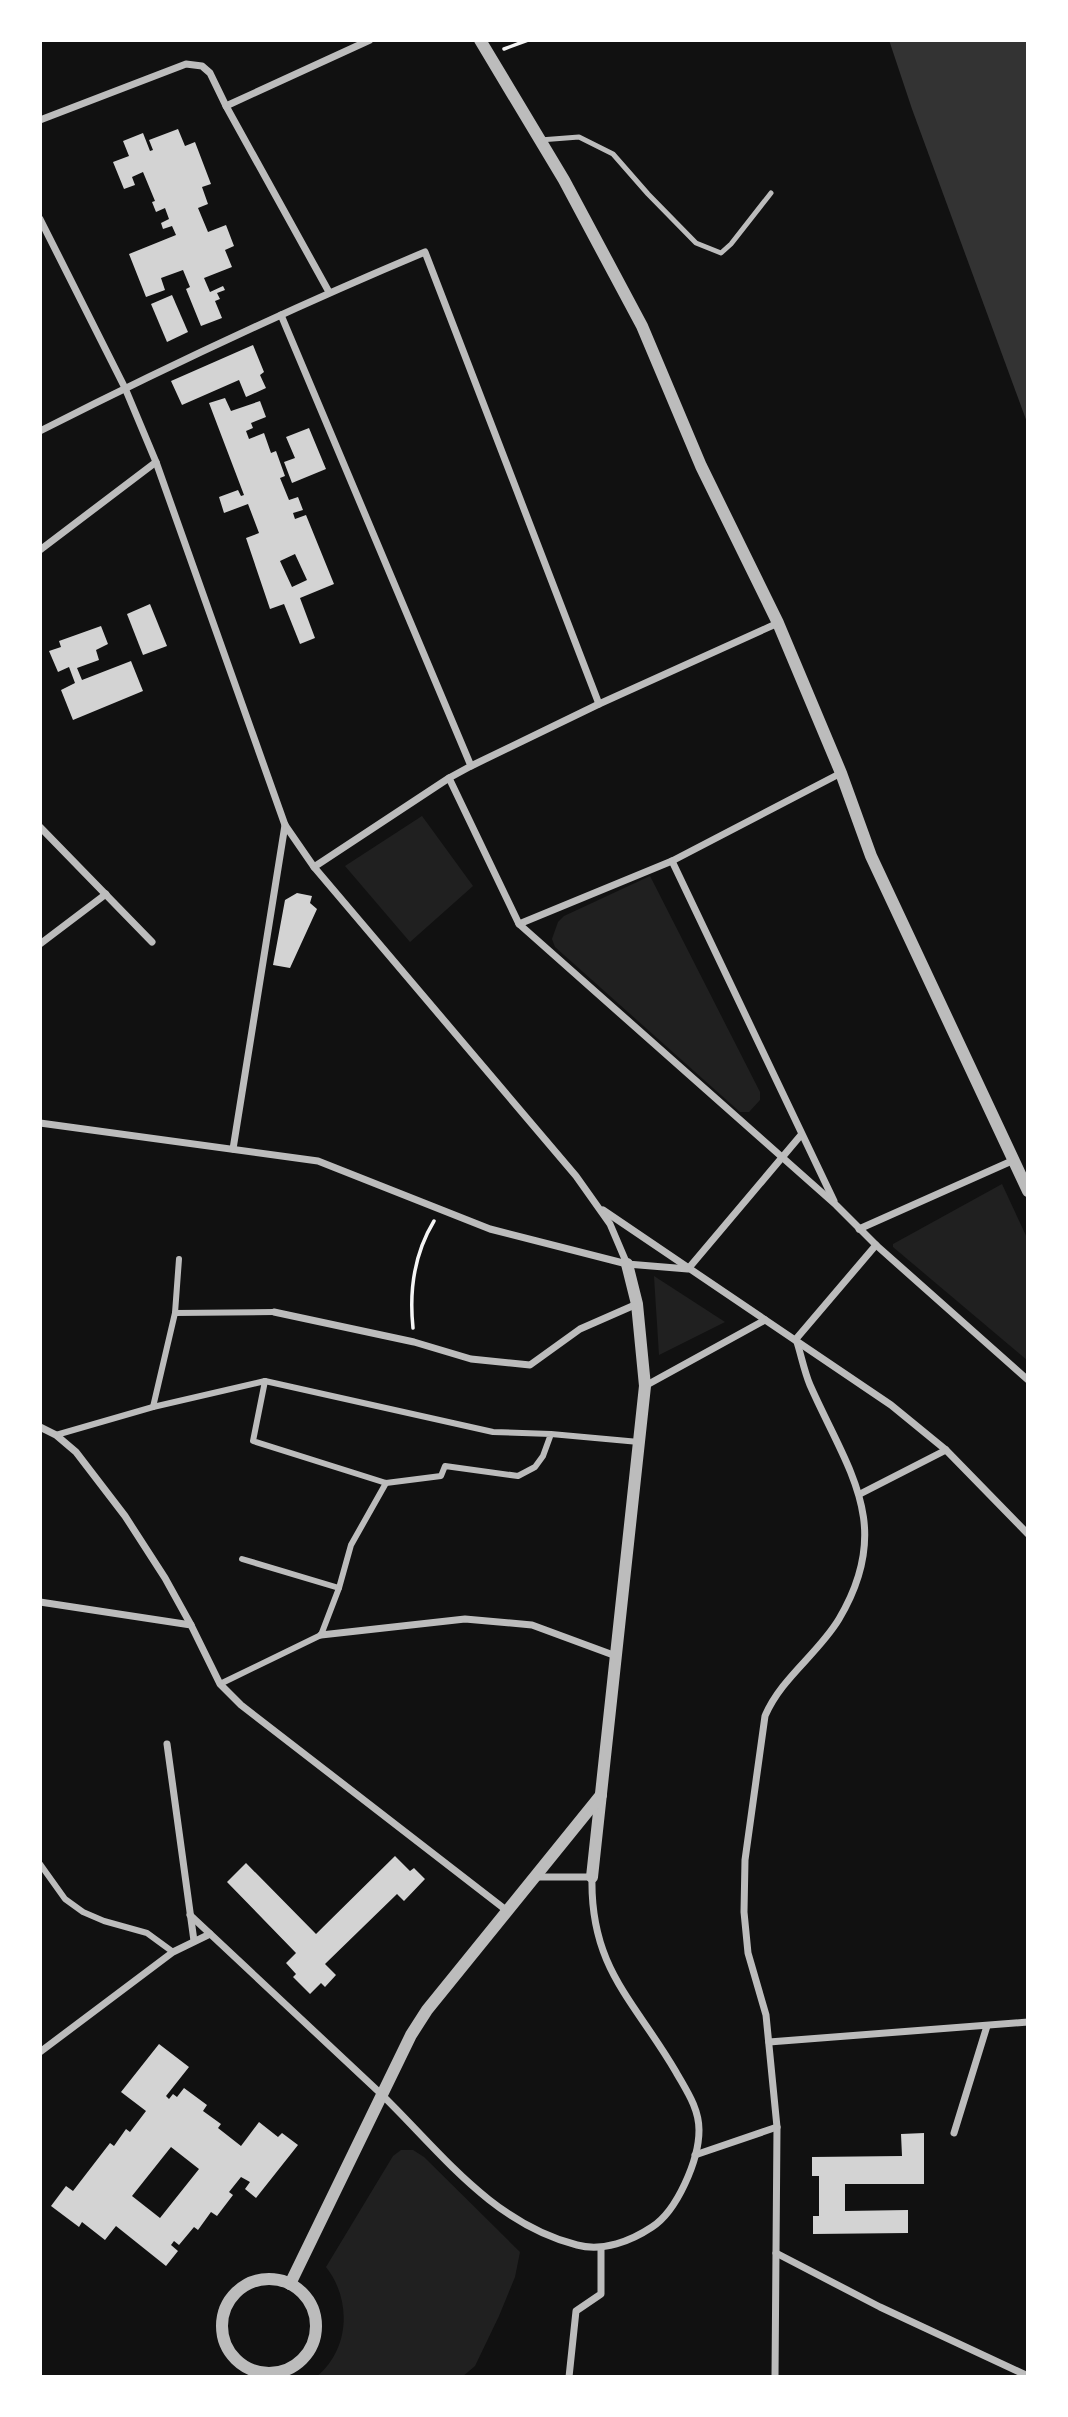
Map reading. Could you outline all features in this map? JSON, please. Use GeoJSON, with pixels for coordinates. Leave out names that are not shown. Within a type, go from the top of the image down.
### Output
{"type":"FeatureCollection","features":[{"type":"Feature","properties":{"kind":"street"},"geometry":{"type":"LineString","coordinates":[[226,106],[370,40]]}},
{"type":"Feature","properties":{"kind":"street"},"geometry":{"type":"LineString","coordinates":[[480,40],[564,180],[642,326],[701,466],[778,624],[841,773],[871,856],[1028,1191]]}},
{"type":"Feature","properties":{"kind":"street"},"geometry":{"type":"LineString","coordinates":[[40,120],[186,64],[202,66],[210,73],[329,292]]}},
{"type":"Feature","properties":{"kind":"street"},"geometry":{"type":"LineString","coordinates":[[40,219],[125,388],[156,462],[285,825],[314,867],[546,1138],[600,1208],[619,1241],[627,1264],[637,1304],[645,1386],[592,1877],[592,1910],[604,1955],[626,1997],[665,2054],[692,2102],[699,2129],[695,2154],[681,2192],[665,2217],[644,2232],[601,2248],[585,2247],[537,2230],[500,2209],[447,2163],[382,2095],[190,1915]]}},
{"type":"Feature","properties":{"kind":"street"},"geometry":{"type":"LineString","coordinates":[[40,432],[125,388],[329,292],[425,252],[599,704]]}},
{"type":"Feature","properties":{"kind":"street"},"geometry":{"type":"LineString","coordinates":[[281,315],[471,766]]}},
{"type":"Feature","properties":{"kind":"street"},"geometry":{"type":"LineString","coordinates":[[40,550],[156,462]]}},
{"type":"Feature","properties":{"kind":"street"},"geometry":{"type":"LineString","coordinates":[[314,867],[471,766],[599,704],[778,624]]}},
{"type":"Feature","properties":{"kind":"street"},"geometry":{"type":"LineString","coordinates":[[519,924],[672,861],[841,773]]}},
{"type":"Feature","properties":{"kind":"street"},"geometry":{"type":"LineString","coordinates":[[449,778],[519,924],[836,1205],[876,1245],[1028,1380]]}},
{"type":"Feature","properties":{"kind":"street"},"geometry":{"type":"LineString","coordinates":[[233,1149],[285,825]]}},
{"type":"Feature","properties":{"kind":"street"},"geometry":{"type":"LineString","coordinates":[[40,828],[152,942]]}},
{"type":"Feature","properties":{"kind":"street"},"geometry":{"type":"LineString","coordinates":[[672,861],[836,1205]]}},
{"type":"Feature","properties":{"kind":"street"},"geometry":{"type":"LineString","coordinates":[[40,944],[106,894]]}},
{"type":"Feature","properties":{"kind":"street"},"geometry":{"type":"LineString","coordinates":[[40,1123],[318,1161],[490,1229],[627,1264],[688,1269]]}},
{"type":"Feature","properties":{"kind":"street"},"geometry":{"type":"LineString","coordinates":[[688,1269],[801,1135]]}},
{"type":"Feature","properties":{"kind":"street"},"geometry":{"type":"LineString","coordinates":[[859,1229],[1014,1160]]}},
{"type":"Feature","properties":{"kind":"street"},"geometry":{"type":"LineString","coordinates":[[600,1208],[891,1405],[946,1450],[1028,1534]]}},
{"type":"Feature","properties":{"kind":"street"},"geometry":{"type":"LineString","coordinates":[[796,1339],[876,1245]]}},
{"type":"Feature","properties":{"kind":"street"},"geometry":{"type":"LineString","coordinates":[[153,1407],[176,1313],[179,1259]]}},
{"type":"Feature","properties":{"kind":"street"},"geometry":{"type":"LineString","coordinates":[[176,1313],[274,1312],[414,1342],[471,1359],[530,1365],[580,1329],[637,1304]]}},
{"type":"Feature","properties":{"kind":"street"},"geometry":{"type":"LineString","coordinates":[[645,1386],[765,1320]]}},
{"type":"Feature","properties":{"kind":"street"},"geometry":{"type":"LineString","coordinates":[[775,2377],[777,2127],[766,2015],[748,1953],[744,1912],[745,1860],[765,1716],[776,1695],[832,1631],[855,1587],[865,1540],[860,1494],[809,1382],[796,1339]]}},
{"type":"Feature","properties":{"kind":"street"},"geometry":{"type":"LineString","coordinates":[[56,1435],[153,1407],[265,1381],[493,1432],[639,1442]]}},
{"type":"Feature","properties":{"kind":"street"},"geometry":{"type":"LineString","coordinates":[[265,1381],[253,1441],[386,1483],[441,1476],[445,1466],[518,1476],[535,1467],[551,1434]]}},
{"type":"Feature","properties":{"kind":"street"},"geometry":{"type":"LineString","coordinates":[[40,1427],[56,1435],[76,1452],[125,1516],[165,1578],[220,1684],[242,1705],[506,1910]]}},
{"type":"Feature","properties":{"kind":"street"},"geometry":{"type":"LineString","coordinates":[[860,1494],[946,1450]]}},
{"type":"Feature","properties":{"kind":"street"},"geometry":{"type":"LineString","coordinates":[[321,1635],[339,1588],[351,1545],[386,1483]]}},
{"type":"Feature","properties":{"kind":"street"},"geometry":{"type":"LineString","coordinates":[[242,1559],[339,1588]]}},
{"type":"Feature","properties":{"kind":"street"},"geometry":{"type":"LineString","coordinates":[[40,1602],[191,1625]]}},
{"type":"Feature","properties":{"kind":"street"},"geometry":{"type":"LineString","coordinates":[[220,1684],[321,1635],[465,1619],[532,1625],[615,1656]]}},
{"type":"Feature","properties":{"kind":"street"},"geometry":{"type":"LineString","coordinates":[[167,1744],[194,1941]]}},
{"type":"Feature","properties":{"kind":"street"},"geometry":{"type":"LineString","coordinates":[[290,2284],[411,2035],[427,2010],[601,1794]]}},
{"type":"Feature","properties":{"kind":"street"},"geometry":{"type":"LineString","coordinates":[[40,1864],[65,1899],[83,1912],[147,1933],[173,1952]]}},
{"type":"Feature","properties":{"kind":"street"},"geometry":{"type":"LineString","coordinates":[[534,1877],[592,1877]]}},
{"type":"Feature","properties":{"kind":"street"},"geometry":{"type":"LineString","coordinates":[[40,2052],[173,1952],[210,1934]]}},
{"type":"Feature","properties":{"kind":"street"},"geometry":{"type":"LineString","coordinates":[[769,2042],[1028,2022]]}},
{"type":"Feature","properties":{"kind":"street"},"geometry":{"type":"LineString","coordinates":[[954,2133],[987,2025]]}},
{"type":"Feature","properties":{"kind":"street"},"geometry":{"type":"LineString","coordinates":[[695,2154],[777,2127]]}},
{"type":"Feature","properties":{"kind":"street"},"geometry":{"type":"LineString","coordinates":[[569,2377],[576,2311],[601,2294],[601,2248]]}},
{"type":"Feature","properties":{"kind":"street"},"geometry":{"type":"LineString","coordinates":[[776,2253],[1028,2376]]}},
{"type":"Feature","properties":{"kind":"street"},"geometry":{"type":"LineString","coordinates":[[268,2279],[290,2284],[307,2298],[313,2312],[315,2334],[309,2349],[293,2366],[278,2372],[245,2372],[223,2338],[222,2322],[226,2307],[234,2294],[253,2282],[268,2279]]}},
{"type":"Feature","properties":{"kind":"lane"},"geometry":{"type":"LineString","coordinates":[[540,140],[579,137],[613,154],[696,243],[721,253],[771,193]]}},
{"type":"Feature","properties":{"kind":"path"},"geometry":{"type":"LineString","coordinates":[[489,54],[528,40]]}},
{"type":"Feature","properties":{"kind":"path"},"geometry":{"type":"LineString","coordinates":[[414,1342],[412,1282],[422,1244],[440,1210]]}},
{"type":"Feature","properties":{"kind":"shaded area"},"geometry":{"type":"Polygon","coordinates":[[[889,40],[1028,40],[1028,425],[912,109],[889,40]]]}},
{"type":"Feature","properties":{"kind":"shaded area"},"geometry":{"type":"Polygon","coordinates":[[[422,816],[473,886],[410,942],[345,866],[422,816]]]}},
{"type":"Feature","properties":{"kind":"shaded area"},"geometry":{"type":"Polygon","coordinates":[[[650,876],[760,1092],[760,1100],[749,1112],[740,1112],[555,947],[552,939],[558,922],[564,916],[650,876]]]}},
{"type":"Feature","properties":{"kind":"shaded area"},"geometry":{"type":"Polygon","coordinates":[[[1002,1184],[1028,1240],[1028,1361],[893,1247],[893,1244],[1002,1184]]]}},
{"type":"Feature","properties":{"kind":"shaded area"},"geometry":{"type":"Polygon","coordinates":[[[654,1276],[725,1322],[659,1355],[654,1276]]]}},
{"type":"Feature","properties":{"kind":"shaded area"},"geometry":{"type":"Polygon","coordinates":[[[401,2150],[413,2150],[424,2157],[520,2252],[515,2277],[475,2366],[462,2377],[316,2377],[336,2353],[344,2324],[340,2294],[326,2267],[393,2156],[401,2150]]]}},
{"type":"Feature","properties":{"kind":"building"},"geometry":{"type":"Polygon","coordinates":[[[178,129],[185,146],[195,142],[211,184],[202,187],[208,204],[198,208],[208,232],[226,225],[234,246],[225,250],[232,267],[204,278],[210,292],[223,286],[225,290],[217,293],[220,299],[215,301],[222,318],[201,326],[186,289],[190,287],[183,270],[161,278],[165,290],[146,297],[129,254],[176,235],[172,226],[163,229],[161,223],[169,219],[165,208],[156,212],[152,202],[155,201],[143,172],[132,177],[135,185],[124,189],[113,162],[129,156],[123,141],[143,133],[150,151],[153,150],[149,140],[178,129]]]}},
{"type":"Feature","properties":{"kind":"building"},"geometry":{"type":"Polygon","coordinates":[[[172,295],[188,332],[167,342],[151,304],[172,295]]]}},
{"type":"Feature","properties":{"kind":"building"},"geometry":{"type":"Polygon","coordinates":[[[253,345],[264,372],[260,375],[266,388],[246,397],[239,380],[182,405],[171,381],[253,345]]]}},
{"type":"Feature","properties":{"kind":"building"},"geometry":{"type":"Polygon","coordinates":[[[225,398],[231,411],[260,401],[266,417],[251,423],[253,428],[246,431],[249,439],[264,433],[271,453],[276,451],[285,476],[280,478],[289,500],[298,497],[303,510],[293,513],[295,519],[306,515],[334,584],[300,598],[315,638],[300,644],[284,604],[270,609],[246,538],[259,533],[248,504],[224,513],[219,497],[238,490],[241,496],[244,495],[209,403],[225,398]],[[295,554],[280,561],[292,587],[307,580],[295,554]]]}},
{"type":"Feature","properties":{"kind":"building"},"geometry":{"type":"Polygon","coordinates":[[[309,428],[326,469],[292,483],[284,462],[295,458],[286,437],[309,428]]]}},
{"type":"Feature","properties":{"kind":"building"},"geometry":{"type":"Polygon","coordinates":[[[150,604],[167,646],[143,655],[127,614],[150,604]]]}},
{"type":"Feature","properties":{"kind":"building"},"geometry":{"type":"Polygon","coordinates":[[[101,626],[108,644],[96,650],[99,660],[77,668],[82,680],[131,661],[143,691],[73,720],[61,690],[75,683],[69,667],[58,672],[49,651],[61,647],[59,641],[101,626]]]}},
{"type":"Feature","properties":{"kind":"building"},"geometry":{"type":"Polygon","coordinates":[[[297,893],[312,896],[310,903],[317,909],[290,968],[273,965],[285,900],[297,893]]]}},
{"type":"Feature","properties":{"kind":"building"},"geometry":{"type":"Polygon","coordinates":[[[395,1856],[410,1871],[414,1868],[425,1879],[404,1901],[397,1894],[325,1964],[336,1975],[325,1987],[321,1983],[310,1994],[293,1977],[296,1974],[286,1963],[296,1953],[227,1882],[246,1863],[316,1934],[395,1856]]]}},
{"type":"Feature","properties":{"kind":"building"},"geometry":{"type":"Polygon","coordinates":[[[159,2044],[189,2067],[166,2096],[169,2099],[173,2094],[177,2097],[184,2088],[207,2105],[203,2111],[221,2124],[218,2128],[241,2146],[259,2122],[278,2137],[282,2133],[298,2145],[256,2198],[245,2189],[250,2182],[241,2177],[229,2192],[233,2195],[217,2216],[211,2212],[198,2230],[194,2227],[179,2245],[174,2241],[171,2245],[178,2251],[166,2266],[116,2226],[105,2240],[82,2222],[79,2227],[51,2206],[66,2186],[73,2191],[110,2143],[114,2146],[126,2129],[130,2132],[146,2111],[121,2092],[159,2044]],[[171,2147],[132,2196],[160,2218],[199,2169],[171,2147]]]}},
{"type":"Feature","properties":{"kind":"building"},"geometry":{"type":"Polygon","coordinates":[[[924,2133],[924,2184],[845,2184],[845,2211],[908,2210],[908,2233],[813,2234],[813,2216],[819,2216],[819,2176],[812,2176],[812,2157],[902,2156],[901,2134],[924,2133]]]}}]}
